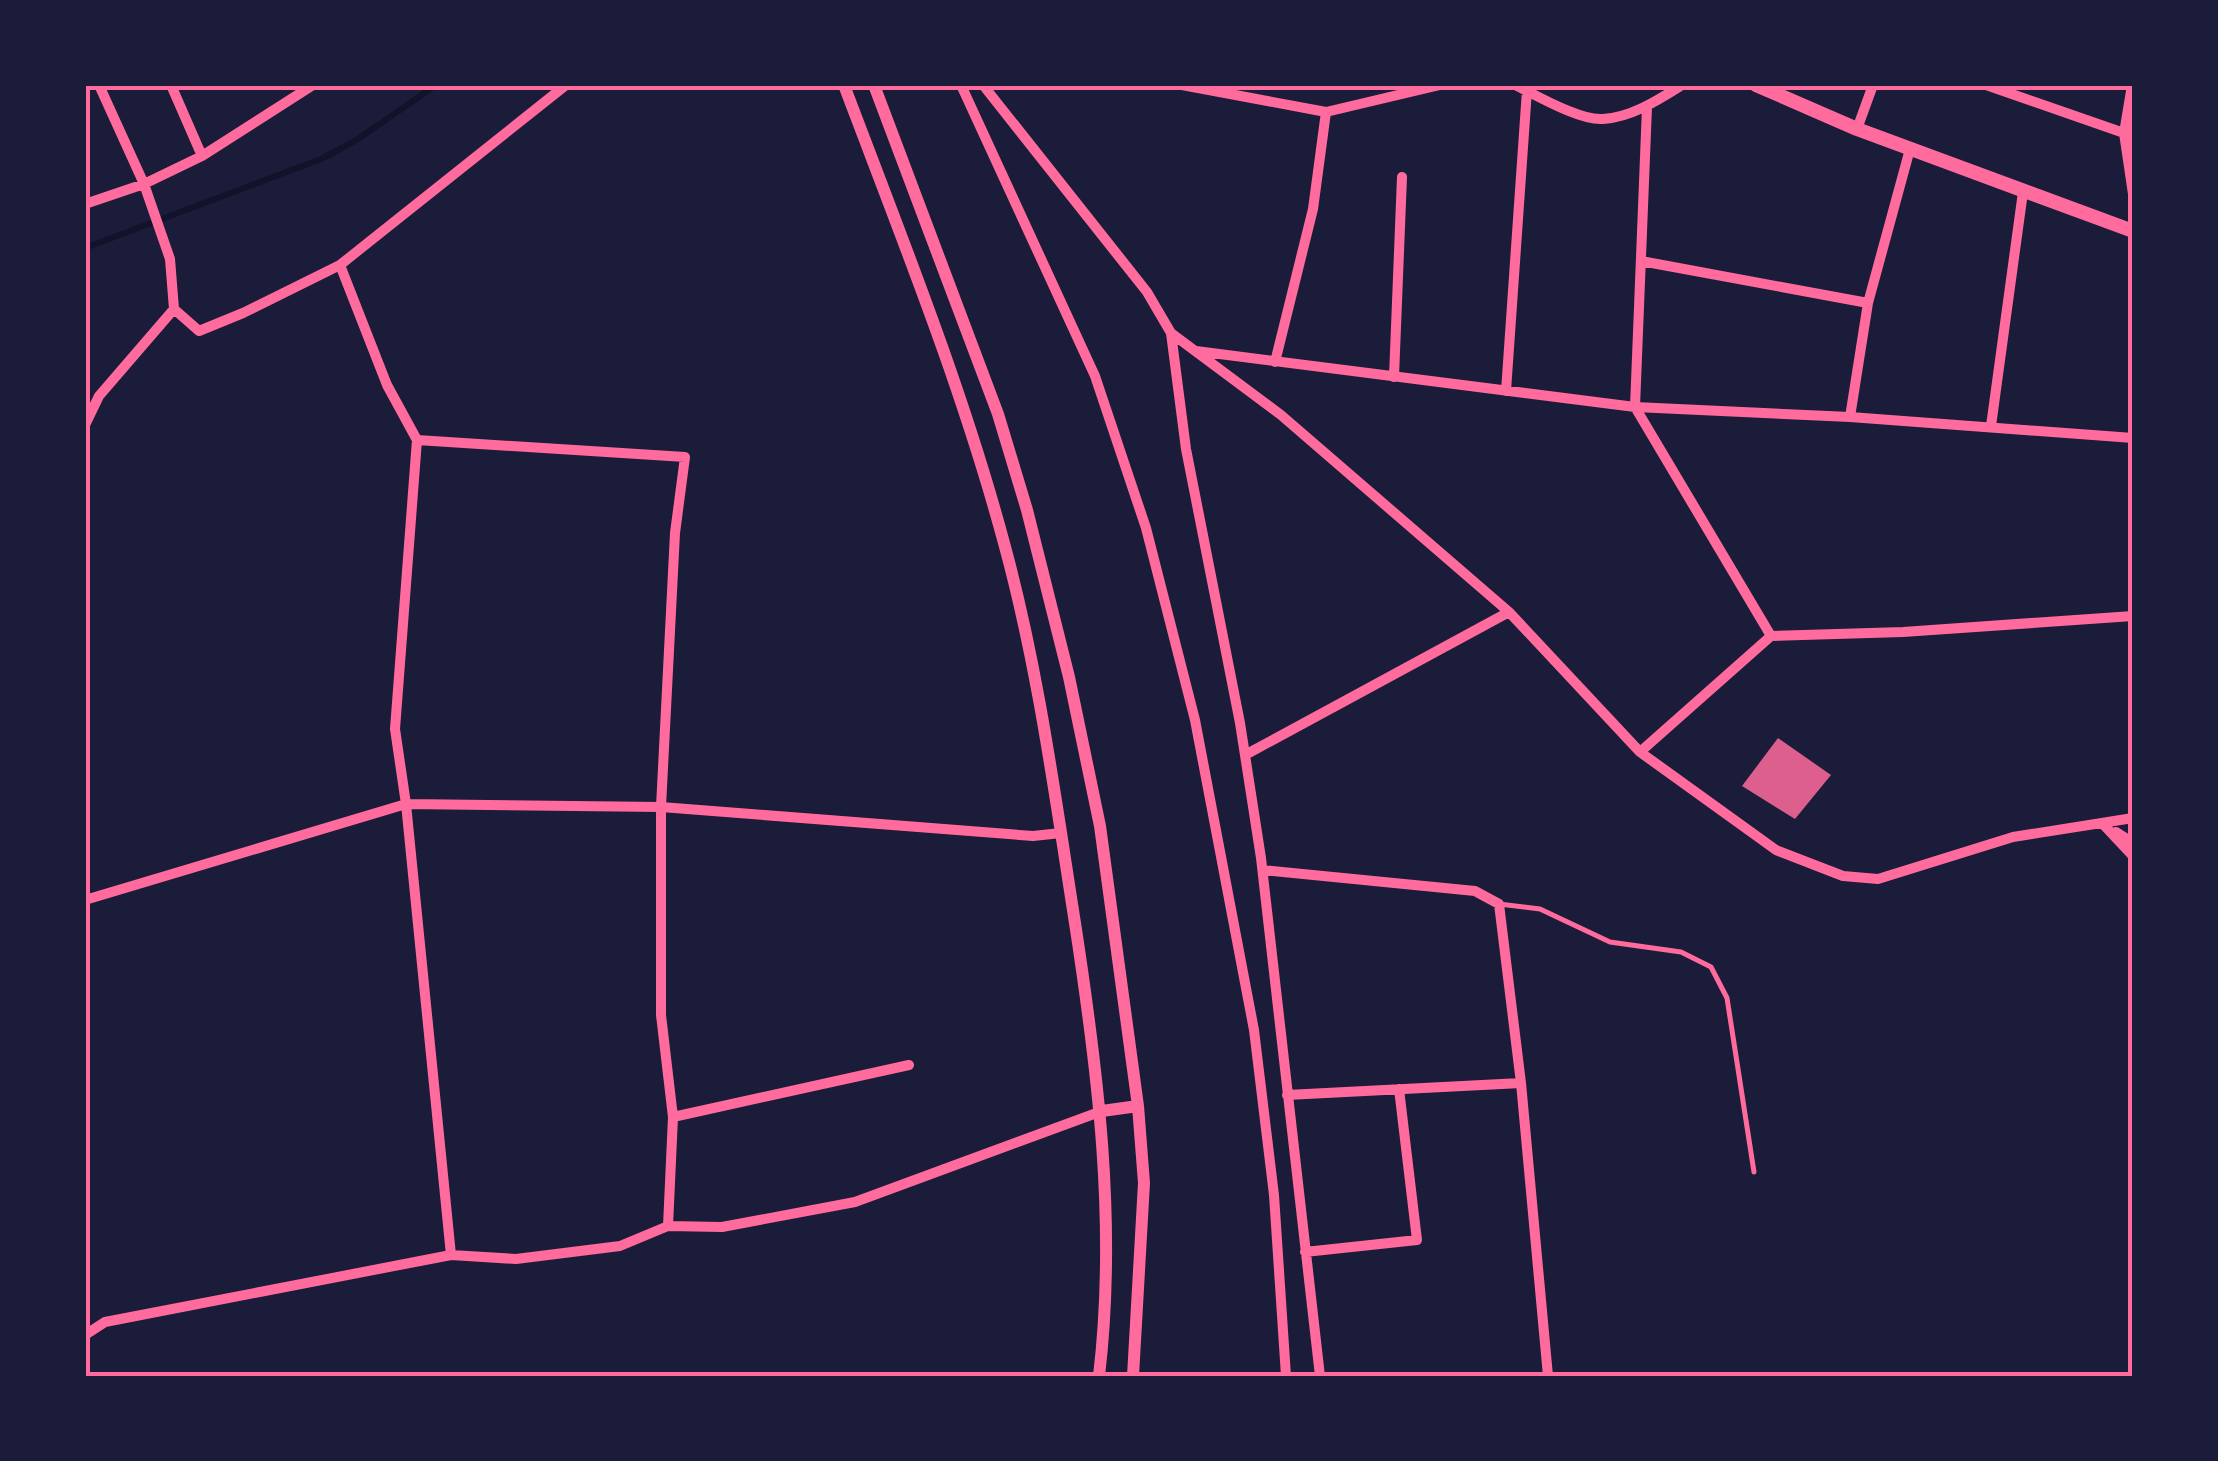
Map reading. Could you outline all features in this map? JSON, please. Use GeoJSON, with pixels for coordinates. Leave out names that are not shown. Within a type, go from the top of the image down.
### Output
{"type":"FeatureCollection","features":[{"type":"Feature","properties":{"kind":"main road"},"geometry":{"type":"LineString","coordinates":[[1756,85],[1857,129],[2133,230]]}},
{"type":"Feature","properties":{"kind":"street"},"geometry":{"type":"LineString","coordinates":[[98,85],[144,184],[170,258],[174,309],[199,331],[243,314],[340,265],[566,85]]}},
{"type":"Feature","properties":{"kind":"street"},"geometry":{"type":"LineString","coordinates":[[171,85],[202,156]]}},
{"type":"Feature","properties":{"kind":"street"},"geometry":{"type":"LineString","coordinates":[[85,204],[144,184],[202,156],[314,85]]}},
{"type":"Feature","properties":{"kind":"street"},"geometry":{"type":"LineString","coordinates":[[844,85],[970,426],[1005,546],[1036,685],[1102,1111],[1106,1185],[1099,1376]]}},
{"type":"Feature","properties":{"kind":"street"},"geometry":{"type":"LineString","coordinates":[[874,85],[998,414],[1028,510],[1100,826],[1138,1106],[1144,1184],[1132,1376]]}},
{"type":"Feature","properties":{"kind":"street"},"geometry":{"type":"LineString","coordinates":[[961,85],[1095,376],[1146,528],[1185,681],[1254,1030],[1274,1196],[1286,1376]]}},
{"type":"Feature","properties":{"kind":"street"},"geometry":{"type":"LineString","coordinates":[[982,85],[1147,292],[1171,333],[1280,414],[1510,612],[1640,752],[1776,850],[1843,876],[1878,879],[2013,837],[2133,818]]}},
{"type":"Feature","properties":{"kind":"street"},"geometry":{"type":"LineString","coordinates":[[1182,85],[1326,112],[1440,85]]}},
{"type":"Feature","properties":{"kind":"street"},"geometry":{"type":"LineString","coordinates":[[1514,85],[1600,120],[1647,106],[1682,85]]}},
{"type":"Feature","properties":{"kind":"street"},"geometry":{"type":"LineString","coordinates":[[1857,129],[1873,85]]}},
{"type":"Feature","properties":{"kind":"street"},"geometry":{"type":"LineString","coordinates":[[1986,85],[2124,133]]}},
{"type":"Feature","properties":{"kind":"street"},"geometry":{"type":"LineString","coordinates":[[2132,85],[2124,133],[2133,194]]}},
{"type":"Feature","properties":{"kind":"street"},"geometry":{"type":"LineString","coordinates":[[1506,391],[1526,90]]}},
{"type":"Feature","properties":{"kind":"street"},"geometry":{"type":"LineString","coordinates":[[1647,106],[1635,406],[1770,636]]}},
{"type":"Feature","properties":{"kind":"street"},"geometry":{"type":"LineString","coordinates":[[1275,362],[1313,209],[1326,112]]}},
{"type":"Feature","properties":{"kind":"street"},"geometry":{"type":"LineString","coordinates":[[1850,417],[1868,303],[1910,149]]}},
{"type":"Feature","properties":{"kind":"street"},"geometry":{"type":"LineString","coordinates":[[1394,377],[1402,177]]}},
{"type":"Feature","properties":{"kind":"street"},"geometry":{"type":"LineString","coordinates":[[1991,426],[2024,192]]}},
{"type":"Feature","properties":{"kind":"street"},"geometry":{"type":"LineString","coordinates":[[1641,261],[1868,303]]}},
{"type":"Feature","properties":{"kind":"street"},"geometry":{"type":"LineString","coordinates":[[340,265],[387,385],[417,440],[395,729],[406,804],[451,1256]]}},
{"type":"Feature","properties":{"kind":"street"},"geometry":{"type":"LineString","coordinates":[[85,425],[99,396],[174,309]]}},
{"type":"Feature","properties":{"kind":"street"},"geometry":{"type":"LineString","coordinates":[[1171,333],[1186,449],[1263,870],[1320,1376]]}},
{"type":"Feature","properties":{"kind":"street"},"geometry":{"type":"LineString","coordinates":[[1194,351],[1635,406],[2133,438]]}},
{"type":"Feature","properties":{"kind":"street"},"geometry":{"type":"LineString","coordinates":[[85,390],[99,396]]}},
{"type":"Feature","properties":{"kind":"street"},"geometry":{"type":"LineString","coordinates":[[417,440],[686,457],[675,533],[661,808],[661,1015],[673,1117],[668,1226]]}},
{"type":"Feature","properties":{"kind":"street"},"geometry":{"type":"LineString","coordinates":[[1245,755],[1510,612]]}},
{"type":"Feature","properties":{"kind":"street"},"geometry":{"type":"LineString","coordinates":[[1640,752],[1770,636],[1903,632],[2133,616]]}},
{"type":"Feature","properties":{"kind":"street"},"geometry":{"type":"LineString","coordinates":[[85,900],[406,804],[661,808],[1033,836],[1061,833]]}},
{"type":"Feature","properties":{"kind":"street"},"geometry":{"type":"LineString","coordinates":[[2102,823],[2133,843]]}},
{"type":"Feature","properties":{"kind":"street"},"geometry":{"type":"LineString","coordinates":[[2102,823],[2133,856]]}},
{"type":"Feature","properties":{"kind":"street"},"geometry":{"type":"LineString","coordinates":[[1263,870],[1475,891],[1498,904],[1521,1083],[1548,1376]]}},
{"type":"Feature","properties":{"kind":"street"},"geometry":{"type":"LineString","coordinates":[[673,1117],[909,1065]]}},
{"type":"Feature","properties":{"kind":"street"},"geometry":{"type":"LineString","coordinates":[[1287,1095],[1521,1083]]}},
{"type":"Feature","properties":{"kind":"street"},"geometry":{"type":"LineString","coordinates":[[1306,1252],[1417,1240],[1400,1090]]}},
{"type":"Feature","properties":{"kind":"street"},"geometry":{"type":"LineString","coordinates":[[85,1336],[105,1322],[451,1256],[516,1259],[620,1246],[668,1226],[722,1227],[855,1202],[1102,1111],[1138,1106]]}},
{"type":"Feature","properties":{"kind":"lane"},"geometry":{"type":"LineString","coordinates":[[1498,904],[1540,909],[1610,942],[1681,952],[1711,967],[1728,998],[1754,1172]]}},
{"type":"Feature","properties":{"kind":"building"},"geometry":{"type":"Polygon","coordinates":[[[1778,738],[1831,775],[1795,819],[1742,786],[1778,738]]]}},
{"type":"Feature","properties":{"kind":"waterway"},"geometry":{"type":"LineString","coordinates":[[85,248],[321,159],[355,141],[436,85]]}}]}
